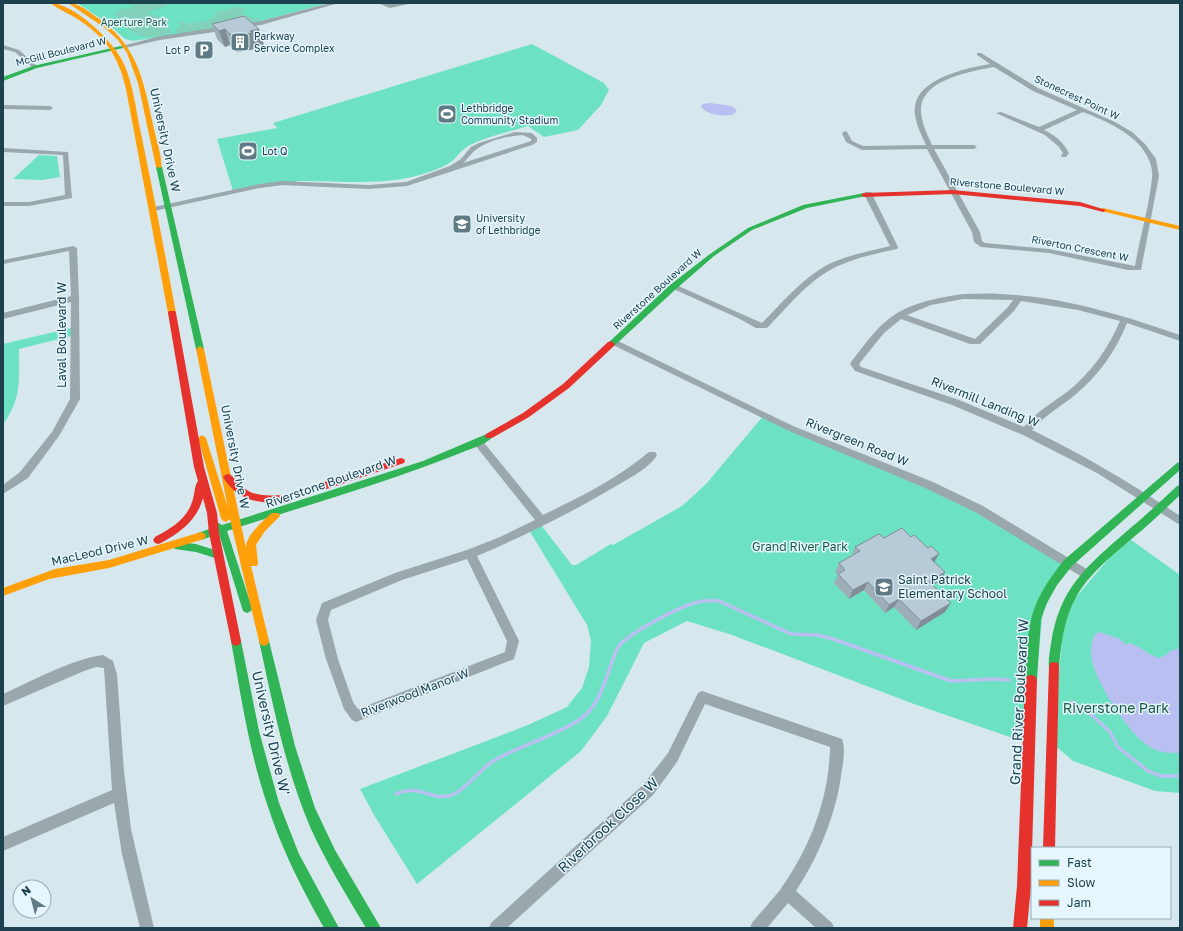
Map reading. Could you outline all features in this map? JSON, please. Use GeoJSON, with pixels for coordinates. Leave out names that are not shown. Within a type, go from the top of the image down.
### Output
{"type":"FeatureCollection","features":[{"type":"Feature","properties":{"kind":"main road","name":"University Drive W"},"geometry":{"type":"LineString","coordinates":[[52,3],[63,7],[88,24],[102,36],[113,49],[123,67],[154,209],[201,480],[212,513],[213,523],[218,532]]}},
{"type":"Feature","properties":{"kind":"main road","name":"University Drive W"},"geometry":{"type":"LineString","coordinates":[[70,3],[105,25],[131,54],[137,69],[150,120],[167,206],[214,412],[226,472],[230,517],[236,526],[293,763],[309,809],[338,868],[374,928]]}},
{"type":"Feature","properties":{"kind":"main road"},"geometry":{"type":"LineString","coordinates":[[88,24],[105,33],[116,43],[125,46]]}},
{"type":"Feature","properties":{"kind":"main road"},"geometry":{"type":"LineString","coordinates":[[74,58],[100,46],[103,42],[102,36]]}},
{"type":"Feature","properties":{"kind":"main road","name":"McGill Boulevard W"},"geometry":{"type":"LineString","coordinates":[[3,79],[35,66],[125,46]]}},
{"type":"Feature","properties":{"kind":"main road"},"geometry":{"type":"LineString","coordinates":[[113,49],[117,49],[122,53],[130,64],[137,69]]}},
{"type":"Feature","properties":{"kind":"main road","name":"Riverstone Boulevard W"},"geometry":{"type":"LineString","coordinates":[[218,532],[426,463],[478,442],[505,428],[546,401],[614,342],[673,287],[712,255],[750,229],[805,206],[868,194],[953,192],[1080,204],[1180,228]]}},
{"type":"Feature","properties":{"kind":"main road"},"geometry":{"type":"LineString","coordinates":[[185,384],[230,517]]}},
{"type":"Feature","properties":{"kind":"main road","name":"Riverstone Boulevard W"},"geometry":{"type":"LineString","coordinates":[[213,523],[404,460],[455,451]]}},
{"type":"Feature","properties":{"kind":"main road","name":"Grand River Boulevard W"},"geometry":{"type":"LineString","coordinates":[[1020,928],[1036,620],[1044,598],[1053,582],[1068,563],[1180,465]]}},
{"type":"Feature","properties":{"kind":"main road"},"geometry":{"type":"LineString","coordinates":[[226,472],[239,491],[251,497],[264,499],[286,499]]}},
{"type":"Feature","properties":{"kind":"main road"},"geometry":{"type":"LineString","coordinates":[[158,540],[180,528],[192,515],[200,500],[201,480]]}},
{"type":"Feature","properties":{"kind":"main road"},"geometry":{"type":"LineString","coordinates":[[1049,847],[1054,650],[1058,628],[1071,594],[1086,574],[1097,562],[1161,508],[1180,489]]}},
{"type":"Feature","properties":{"kind":"main road"},"geometry":{"type":"LineString","coordinates":[[260,625],[251,544],[262,528],[280,512]]}},
{"type":"Feature","properties":{"kind":"main road","name":"MacLeod Drive W"},"geometry":{"type":"LineString","coordinates":[[45,576],[97,558],[213,523]]}},
{"type":"Feature","properties":{"kind":"main road"},"geometry":{"type":"LineString","coordinates":[[218,532],[245,600],[261,659],[277,695]]}},
{"type":"Feature","properties":{"kind":"main road","name":"MacLeod Drive W"},"geometry":{"type":"LineString","coordinates":[[45,576],[109,564],[218,532]]}},
{"type":"Feature","properties":{"kind":"main road","name":"University Drive W'"},"geometry":{"type":"LineString","coordinates":[[218,532],[218,554],[254,734],[267,785],[286,838],[313,896],[332,928]]}},
{"type":"Feature","properties":{"kind":"main road"},"geometry":{"type":"LineString","coordinates":[[171,546],[196,548],[218,554]]}},
{"type":"Feature","properties":{"kind":"main road"},"geometry":{"type":"LineString","coordinates":[[3,592],[45,576]]}},
{"type":"Feature","properties":{"kind":"street"},"geometry":{"type":"LineString","coordinates":[[125,46],[174,36],[261,23],[332,3]]}},
{"type":"Feature","properties":{"kind":"street"},"geometry":{"type":"LineString","coordinates":[[381,3],[390,6],[410,3]]}},
{"type":"Feature","properties":{"kind":"street"},"geometry":{"type":"LineString","coordinates":[[3,47],[17,51],[35,66]]}},
{"type":"Feature","properties":{"kind":"street","name":"Stonecrest Point W"},"geometry":{"type":"LineString","coordinates":[[979,54],[1031,87],[1107,120],[1123,129],[1137,140],[1150,155],[1155,165],[1156,176],[1147,220]]}},
{"type":"Feature","properties":{"kind":"street"},"geometry":{"type":"LineString","coordinates":[[953,192],[929,146],[919,119],[917,106],[922,97],[930,88],[949,76],[995,65]]}},
{"type":"Feature","properties":{"kind":"street"},"geometry":{"type":"LineString","coordinates":[[3,107],[50,108]]}},
{"type":"Feature","properties":{"kind":"street"},"geometry":{"type":"LineString","coordinates":[[1038,130],[1082,110]]}},
{"type":"Feature","properties":{"kind":"street"},"geometry":{"type":"LineString","coordinates":[[999,113],[1054,138],[1063,146],[1066,153],[1064,156]]}},
{"type":"Feature","properties":{"kind":"street"},"geometry":{"type":"LineString","coordinates":[[154,209],[267,185],[297,183],[369,187],[407,184],[436,175],[530,144],[534,142],[534,138],[530,134],[518,133],[482,144],[470,151],[465,159],[457,166],[436,175]]}},
{"type":"Feature","properties":{"kind":"street"},"geometry":{"type":"LineString","coordinates":[[845,133],[849,142],[854,146],[862,148],[929,146],[974,147]]}},
{"type":"Feature","properties":{"kind":"street"},"geometry":{"type":"LineString","coordinates":[[3,150],[66,153],[69,196],[29,204],[3,204]]}},
{"type":"Feature","properties":{"kind":"street","name":"Riverton Crescent W"},"geometry":{"type":"LineString","coordinates":[[953,192],[976,232],[978,242],[980,244],[1057,252],[1112,263],[1133,269],[1138,268],[1147,220]]}},
{"type":"Feature","properties":{"kind":"street"},"geometry":{"type":"LineString","coordinates":[[673,287],[741,316],[759,326],[764,326],[802,287],[825,270],[860,255],[894,247],[868,194]]}},
{"type":"Feature","properties":{"kind":"street","name":"Laval Boulevard W"},"geometry":{"type":"LineString","coordinates":[[3,262],[73,248],[76,298],[75,399],[56,434],[24,475],[3,490]]}},
{"type":"Feature","properties":{"kind":"street","name":"Rivermill Landing W"},"geometry":{"type":"LineString","coordinates":[[1180,338],[1125,319],[1075,306],[1019,298],[971,297],[938,300],[921,305],[899,315],[888,324],[854,364],[855,366],[1026,431],[1052,443],[1099,469],[1180,521]]}},
{"type":"Feature","properties":{"kind":"street"},"geometry":{"type":"LineString","coordinates":[[3,316],[76,298]]}},
{"type":"Feature","properties":{"kind":"street"},"geometry":{"type":"LineString","coordinates":[[899,315],[973,342],[978,342],[1011,309],[1019,298]]}},
{"type":"Feature","properties":{"kind":"street"},"geometry":{"type":"LineString","coordinates":[[1026,431],[1034,420],[1077,388],[1100,364],[1117,340],[1125,319]]}},
{"type":"Feature","properties":{"kind":"street","name":"Rivergreen Road W"},"geometry":{"type":"LineString","coordinates":[[614,342],[790,428],[929,485],[979,509],[1086,574]]}},
{"type":"Feature","properties":{"kind":"street"},"geometry":{"type":"LineString","coordinates":[[478,442],[541,520]]}},
{"type":"Feature","properties":{"kind":"street","name":"Riverwood Manor W"},"geometry":{"type":"LineString","coordinates":[[470,554],[512,641],[510,655],[356,716],[348,705],[332,659],[322,620],[326,607],[399,576],[470,554],[504,540],[593,495],[632,472],[652,455]]}},
{"type":"Feature","properties":{"kind":"street"},"geometry":{"type":"LineString","coordinates":[[3,700],[55,677],[93,663],[104,662],[109,665],[111,674],[120,794],[131,865],[147,928]]}},
{"type":"Feature","properties":{"kind":"street","name":"Riverbrook Close W"},"geometry":{"type":"LineString","coordinates":[[496,928],[661,777],[674,757],[702,697],[837,743],[838,763],[823,821],[808,856],[787,892],[758,928]]}},
{"type":"Feature","properties":{"kind":"street"},"geometry":{"type":"LineString","coordinates":[[3,844],[120,794]]}},
{"type":"Feature","properties":{"kind":"street"},"geometry":{"type":"LineString","coordinates":[[787,892],[827,928]]}},
{"type":"Feature","properties":{"kind":"green space","name":"Aperture Park"},"geometry":{"type":"Polygon","coordinates":[[[77,3],[325,4],[258,22],[133,41],[125,39],[106,22],[77,3]]]}},
{"type":"Feature","properties":{"kind":"green space"},"geometry":{"type":"Polygon","coordinates":[[[146,3],[166,3],[166,5],[162,8],[148,12],[149,14],[169,19],[167,24],[171,30],[169,33],[152,37],[138,35],[127,28],[115,14],[122,8],[130,9],[133,5],[146,3]]]}},
{"type":"Feature","properties":{"kind":"green space"},"geometry":{"type":"Polygon","coordinates":[[[237,7],[246,9],[242,13],[243,15],[261,20],[226,28],[180,33],[176,32],[175,30],[181,25],[179,23],[182,21],[185,21],[186,24],[209,20],[213,18],[217,12],[237,7]]]}},
{"type":"Feature","properties":{"kind":"green space","name":"Lethbridge Community Stadium"},"geometry":{"type":"Polygon","coordinates":[[[532,44],[604,83],[609,90],[601,105],[578,130],[544,137],[528,126],[477,142],[466,147],[447,165],[424,174],[406,178],[370,182],[295,181],[297,183],[233,191],[217,139],[277,128],[273,123],[532,44]]]}},
{"type":"Feature","properties":{"kind":"green space"},"geometry":{"type":"Polygon","coordinates":[[[39,155],[57,156],[60,177],[42,180],[13,179],[39,155]]]}},
{"type":"Feature","properties":{"kind":"green space"},"geometry":{"type":"Polygon","coordinates":[[[75,327],[75,335],[19,349],[18,388],[14,406],[3,424],[3,344],[75,327]]]}},
{"type":"Feature","properties":{"kind":"green space","name":"Grand River Park"},"geometry":{"type":"Polygon","coordinates":[[[764,415],[929,485],[1068,563],[1044,598],[1030,744],[914,704],[732,635],[687,621],[644,643],[607,716],[581,751],[417,884],[374,815],[360,789],[528,725],[567,707],[582,688],[589,667],[591,641],[587,625],[527,527],[538,521],[572,565],[576,565],[611,544],[613,545],[682,506],[706,484],[764,415]]]}},
{"type":"Feature","properties":{"kind":"green space","name":"Riverstone Park"},"geometry":{"type":"Polygon","coordinates":[[[1127,537],[1180,575],[1180,793],[1155,791],[1073,761],[1052,743],[1065,610],[1127,537]]]}},
{"type":"Feature","properties":{"kind":"water"},"geometry":{"type":"Polygon","coordinates":[[[710,103],[732,106],[737,110],[733,115],[712,114],[701,107],[702,104],[710,103]]]}},
{"type":"Feature","properties":{"kind":"water"},"geometry":{"type":"Polygon","coordinates":[[[1100,632],[1120,639],[1126,645],[1129,643],[1133,644],[1159,658],[1168,654],[1171,650],[1180,649],[1180,753],[1161,752],[1150,747],[1133,732],[1115,708],[1100,683],[1092,661],[1091,650],[1093,641],[1095,634],[1100,632]]]}},
{"type":"Feature","properties":{"kind":"building"},"geometry":{"type":"Polygon","coordinates":[[[244,16],[259,29],[250,31],[252,33],[232,36],[225,29],[219,31],[212,24],[244,16]]]}},
{"type":"Feature","properties":{"kind":"building","name":"Saint Patrick Elementary School"},"geometry":{"type":"Polygon","coordinates":[[[902,528],[911,537],[914,535],[928,548],[931,546],[939,554],[931,559],[945,572],[929,582],[951,603],[921,621],[899,599],[889,605],[868,582],[853,590],[838,574],[845,570],[839,563],[860,551],[855,547],[879,534],[884,538],[902,528]]]}},
{"type":"Feature","properties":{"kind":"waterway"},"geometry":{"type":"LineString","coordinates":[[396,794],[412,790],[445,797],[452,795],[463,789],[482,770],[502,756],[558,732],[579,720],[594,706],[603,688],[613,658],[617,649],[622,643],[630,636],[653,622],[701,601],[719,601],[791,634],[818,635],[833,639],[951,681],[995,679],[1009,680]]}},
{"type":"Feature","properties":{"kind":"waterway"},"geometry":{"type":"LineString","coordinates":[[1072,702],[1093,716],[1110,732],[1118,747],[1148,771],[1161,776],[1180,776]]}},
{"type":"Feature","properties":{"kind":"traffic: fast"},"geometry":{"type":"LineString","coordinates":[[3,79],[35,67],[121,47]]}},
{"type":"Feature","properties":{"kind":"traffic: fast"},"geometry":{"type":"LineString","coordinates":[[159,167],[200,349]]}},
{"type":"Feature","properties":{"kind":"traffic: fast"},"geometry":{"type":"LineString","coordinates":[[611,344],[673,287],[712,255],[750,229],[805,206],[864,195]]}},
{"type":"Feature","properties":{"kind":"traffic: fast"},"geometry":{"type":"LineString","coordinates":[[201,536],[426,463],[489,436]]}},
{"type":"Feature","properties":{"kind":"traffic: fast"},"geometry":{"type":"LineString","coordinates":[[1031,680],[1036,619],[1045,596],[1053,582],[1068,563],[1180,465]]}},
{"type":"Feature","properties":{"kind":"traffic: fast"},"geometry":{"type":"LineString","coordinates":[[1054,667],[1055,649],[1063,613],[1076,587],[1102,558],[1139,527],[1180,489]]}},
{"type":"Feature","properties":{"kind":"traffic: fast"},"geometry":{"type":"LineString","coordinates":[[215,525],[222,531],[226,540],[247,608]]}},
{"type":"Feature","properties":{"kind":"traffic: fast"},"geometry":{"type":"LineString","coordinates":[[178,546],[196,548],[218,555]]}},
{"type":"Feature","properties":{"kind":"traffic: fast"},"geometry":{"type":"LineString","coordinates":[[236,641],[253,731],[279,822],[312,894],[332,928]]}},
{"type":"Feature","properties":{"kind":"traffic: fast"},"geometry":{"type":"LineString","coordinates":[[264,641],[289,746],[315,824],[330,855],[374,928]]}},
{"type":"Feature","properties":{"kind":"traffic: slow"},"geometry":{"type":"LineString","coordinates":[[52,3],[89,24],[111,46],[121,63],[129,89],[172,313]]}},
{"type":"Feature","properties":{"kind":"traffic: slow"},"geometry":{"type":"LineString","coordinates":[[70,3],[93,16],[107,27],[125,46],[133,60],[141,83],[159,167]]}},
{"type":"Feature","properties":{"kind":"traffic: slow"},"geometry":{"type":"LineString","coordinates":[[1103,210],[1180,228]]}},
{"type":"Feature","properties":{"kind":"traffic: slow"},"geometry":{"type":"LineString","coordinates":[[200,349],[234,516],[264,641]]}},
{"type":"Feature","properties":{"kind":"traffic: slow"},"geometry":{"type":"LineString","coordinates":[[202,438],[226,518]]}},
{"type":"Feature","properties":{"kind":"traffic: slow"},"geometry":{"type":"LineString","coordinates":[[253,563],[251,544],[262,528],[275,516]]}},
{"type":"Feature","properties":{"kind":"traffic: slow"},"geometry":{"type":"LineString","coordinates":[[45,576],[109,564],[201,536]]}},
{"type":"Feature","properties":{"kind":"traffic: slow"},"geometry":{"type":"LineString","coordinates":[[3,592],[55,573]]}},
{"type":"Feature","properties":{"kind":"traffic: slow"},"geometry":{"type":"LineString","coordinates":[[1047,919],[1047,928]]}},
{"type":"Feature","properties":{"kind":"traffic: jam"},"geometry":{"type":"LineString","coordinates":[[864,195],[953,192],[1080,204],[1103,210]]}},
{"type":"Feature","properties":{"kind":"traffic: jam"},"geometry":{"type":"LineString","coordinates":[[172,313],[199,467],[212,513],[214,533],[236,641]]}},
{"type":"Feature","properties":{"kind":"traffic: jam"},"geometry":{"type":"LineString","coordinates":[[489,436],[526,415],[566,386],[611,344]]}},
{"type":"Feature","properties":{"kind":"traffic: jam"},"geometry":{"type":"LineString","coordinates":[[327,485],[401,461]]}},
{"type":"Feature","properties":{"kind":"traffic: jam"},"geometry":{"type":"LineString","coordinates":[[228,477],[241,491],[247,495],[261,499],[287,499]]}},
{"type":"Feature","properties":{"kind":"traffic: jam"},"geometry":{"type":"LineString","coordinates":[[158,540],[175,530],[188,518],[197,504],[201,484]]}},
{"type":"Feature","properties":{"kind":"traffic: jam"},"geometry":{"type":"LineString","coordinates":[[1049,847],[1054,667]]}},
{"type":"Feature","properties":{"kind":"traffic: jam"},"geometry":{"type":"LineString","coordinates":[[1020,928],[1024,886],[1031,680]]}},
{"type":"Feature","properties":{"kind":"place","name":"Parkway Service Complex"},"geometry":{"type":"Point","coordinates":[240,42]}},
{"type":"Feature","properties":{"kind":"place","name":"Lot P"},"geometry":{"type":"Point","coordinates":[204,50]}},
{"type":"Feature","properties":{"kind":"place","name":"Lethbridge Community Stadium"},"geometry":{"type":"Point","coordinates":[447,114]}},
{"type":"Feature","properties":{"kind":"place","name":"Lot Q"},"geometry":{"type":"Point","coordinates":[248,151]}},
{"type":"Feature","properties":{"kind":"place","name":"University of Lethbridge"},"geometry":{"type":"Point","coordinates":[462,224]}},
{"type":"Feature","properties":{"kind":"place","name":"Saint Patrick Elementary School"},"geometry":{"type":"Point","coordinates":[884,587]}}]}
